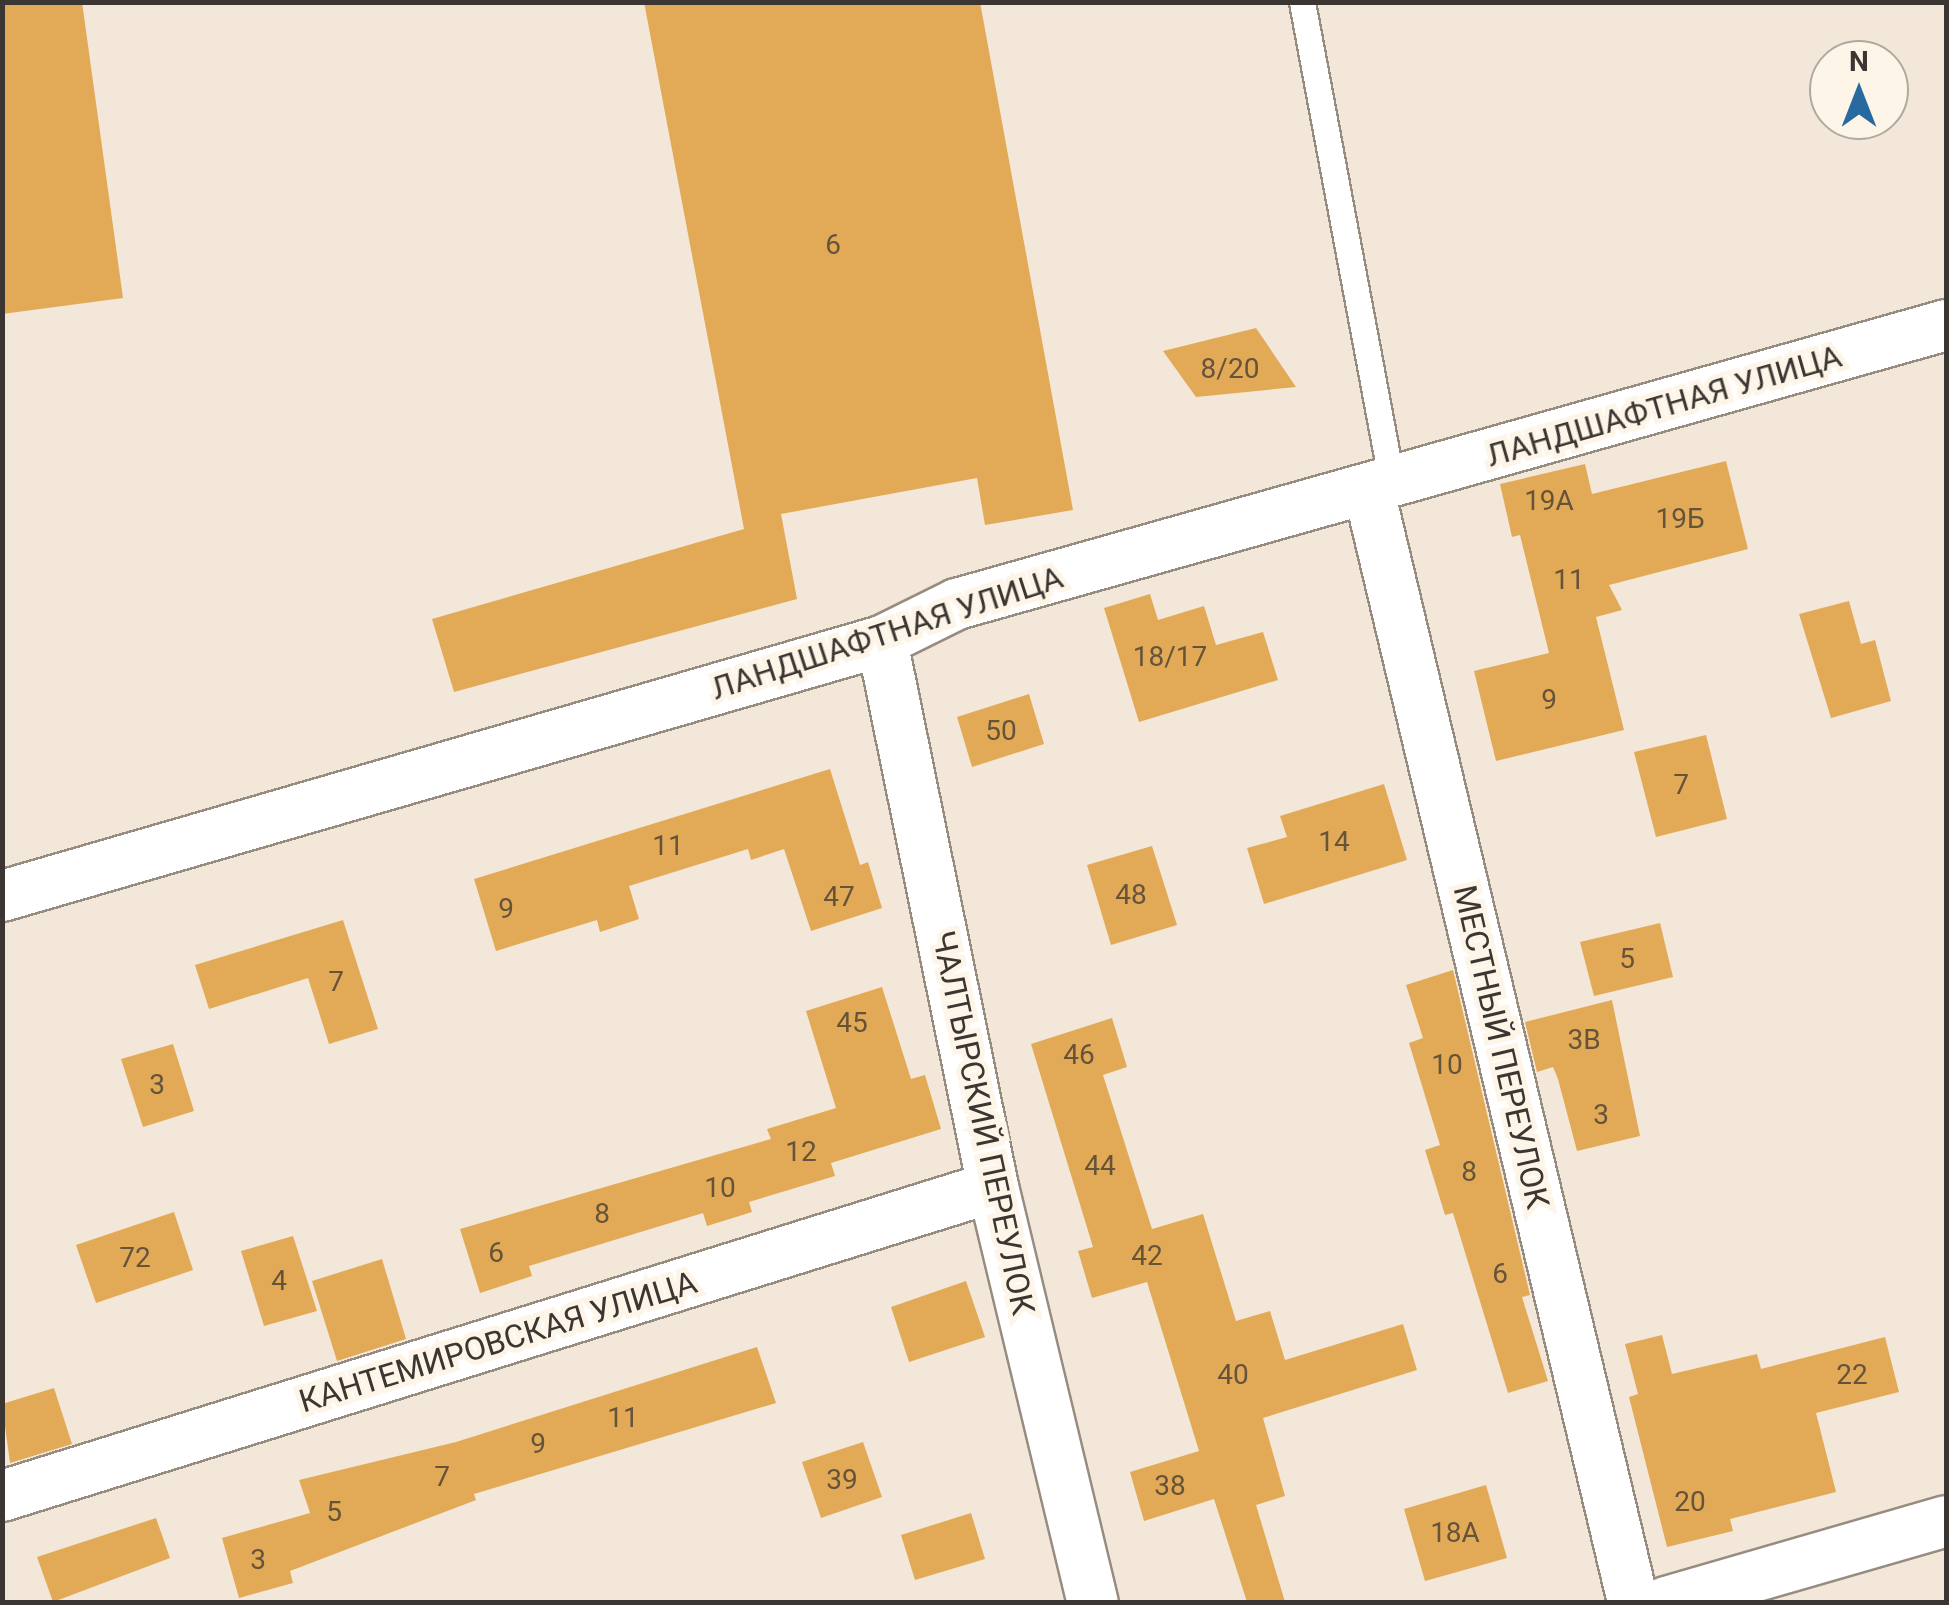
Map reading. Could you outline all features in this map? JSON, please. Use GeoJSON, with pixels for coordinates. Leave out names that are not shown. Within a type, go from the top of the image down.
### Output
{"type":"FeatureCollection","features":[{"type":"Feature","properties":{"kind":"street","name":"ЛАНДШАФТНАЯ УЛИЦА"},"geometry":{"type":"LineString","coordinates":[[2,896],[882,642],[957,604],[1946,325]]}},
{"type":"Feature","properties":{"kind":"street","name":"МЕСТНЫЙ ПЕРЕУЛОК"},"geometry":{"type":"LineString","coordinates":[[1380,487],[1633,1602]]}},
{"type":"Feature","properties":{"kind":"street","name":"ЧАЛТЫРСКИЙ ПЕРЕУЛОК"},"geometry":{"type":"LineString","coordinates":[[882,642],[993,1187],[1093,1602]]}},
{"type":"Feature","properties":{"kind":"street","name":"КАНТЕМИРОВСКАЯ УЛИЦА"},"geometry":{"type":"LineString","coordinates":[[2,1496],[993,1187]]}},
{"type":"Feature","properties":{"kind":"street"},"geometry":{"type":"LineString","coordinates":[[1666,1602],[1946,1521]]}},
{"type":"Feature","properties":{"kind":"lane"},"geometry":{"type":"LineString","coordinates":[[1302,2],[1380,487]]}},
{"type":"Feature","properties":{"kind":"building"},"geometry":{"type":"Polygon","coordinates":[[[2,2],[82,2],[123,298],[2,314],[2,2]]]}},
{"type":"Feature","properties":{"kind":"building"},"geometry":{"type":"Polygon","coordinates":[[[644,2],[980,2],[1073,510],[985,525],[977,478],[781,514],[797,599],[454,692],[432,619],[744,529],[644,2]]]}},
{"type":"Feature","properties":{"kind":"building"},"geometry":{"type":"Polygon","coordinates":[[[1256,328],[1296,387],[1196,397],[1163,351],[1256,328]]]}},
{"type":"Feature","properties":{"kind":"building"},"geometry":{"type":"Polygon","coordinates":[[[1726,461],[1748,549],[1609,585],[1622,610],[1596,617],[1624,730],[1496,761],[1474,671],[1549,653],[1520,535],[1512,537],[1500,484],[1585,464],[1592,494],[1726,461]]]}},
{"type":"Feature","properties":{"kind":"building"},"geometry":{"type":"Polygon","coordinates":[[[1150,594],[1158,620],[1204,606],[1216,645],[1263,632],[1278,680],[1139,722],[1104,608],[1150,594]]]}},
{"type":"Feature","properties":{"kind":"building"},"geometry":{"type":"Polygon","coordinates":[[[1849,601],[1861,644],[1875,640],[1891,701],[1831,718],[1799,614],[1849,601]]]}},
{"type":"Feature","properties":{"kind":"building"},"geometry":{"type":"Polygon","coordinates":[[[1029,694],[1044,744],[972,767],[957,717],[1029,694]]]}},
{"type":"Feature","properties":{"kind":"building"},"geometry":{"type":"Polygon","coordinates":[[[1706,735],[1727,819],[1656,837],[1634,752],[1706,735]]]}},
{"type":"Feature","properties":{"kind":"building"},"geometry":{"type":"Polygon","coordinates":[[[830,769],[860,865],[868,862],[882,908],[811,931],[784,849],[751,860],[748,849],[629,886],[639,919],[600,932],[597,920],[496,951],[474,879],[830,769]]]}},
{"type":"Feature","properties":{"kind":"building"},"geometry":{"type":"Polygon","coordinates":[[[1384,784],[1407,860],[1264,904],[1247,848],[1287,837],[1280,816],[1384,784]]]}},
{"type":"Feature","properties":{"kind":"building"},"geometry":{"type":"Polygon","coordinates":[[[1152,846],[1177,925],[1111,945],[1087,865],[1152,846]]]}},
{"type":"Feature","properties":{"kind":"building"},"geometry":{"type":"Polygon","coordinates":[[[343,920],[378,1029],[329,1044],[308,978],[209,1009],[195,965],[343,920]]]}},
{"type":"Feature","properties":{"kind":"building"},"geometry":{"type":"Polygon","coordinates":[[[1660,923],[1673,977],[1594,996],[1580,942],[1660,923]]]}},
{"type":"Feature","properties":{"kind":"building"},"geometry":{"type":"Polygon","coordinates":[[[1453,970],[1530,1295],[1522,1297],[1548,1381],[1508,1393],[1453,1213],[1445,1215],[1425,1150],[1440,1145],[1409,1043],[1423,1038],[1406,985],[1453,970]]]}},
{"type":"Feature","properties":{"kind":"building"},"geometry":{"type":"Polygon","coordinates":[[[882,987],[911,1079],[925,1075],[941,1129],[831,1163],[835,1176],[749,1202],[752,1212],[707,1226],[703,1213],[529,1266],[532,1276],[480,1293],[460,1229],[771,1139],[767,1129],[836,1108],[806,1011],[882,987]]]}},
{"type":"Feature","properties":{"kind":"building"},"geometry":{"type":"Polygon","coordinates":[[[1612,1000],[1640,1136],[1577,1151],[1558,1079],[1553,1067],[1537,1072],[1525,1022],[1612,1000]]]}},
{"type":"Feature","properties":{"kind":"building"},"geometry":{"type":"Polygon","coordinates":[[[1112,1018],[1127,1067],[1103,1075],[1152,1229],[1203,1214],[1236,1321],[1270,1311],[1285,1360],[1403,1324],[1417,1370],[1263,1418],[1285,1496],[1256,1505],[1285,1602],[1247,1602],[1214,1499],[1144,1521],[1130,1472],[1199,1451],[1147,1282],[1092,1298],[1078,1251],[1093,1247],[1031,1044],[1112,1018]]]}},
{"type":"Feature","properties":{"kind":"building"},"geometry":{"type":"Polygon","coordinates":[[[173,1044],[194,1111],[143,1127],[121,1059],[173,1044]]]}},
{"type":"Feature","properties":{"kind":"building"},"geometry":{"type":"Polygon","coordinates":[[[174,1212],[193,1270],[96,1303],[76,1245],[174,1212]]]}},
{"type":"Feature","properties":{"kind":"building"},"geometry":{"type":"Polygon","coordinates":[[[293,1236],[317,1311],[264,1326],[241,1251],[293,1236]]]}},
{"type":"Feature","properties":{"kind":"building"},"geometry":{"type":"Polygon","coordinates":[[[382,1259],[406,1339],[337,1361],[312,1281],[382,1259]]]}},
{"type":"Feature","properties":{"kind":"building"},"geometry":{"type":"Polygon","coordinates":[[[966,1281],[985,1337],[909,1362],[891,1307],[966,1281]]]}},
{"type":"Feature","properties":{"kind":"building"},"geometry":{"type":"Polygon","coordinates":[[[1662,1335],[1672,1374],[1757,1354],[1761,1369],[1885,1337],[1899,1392],[1816,1413],[1836,1492],[1730,1519],[1733,1531],[1667,1547],[1629,1397],[1638,1394],[1625,1344],[1662,1335]]]}},
{"type":"Feature","properties":{"kind":"building"},"geometry":{"type":"Polygon","coordinates":[[[757,1347],[776,1403],[474,1494],[476,1500],[290,1571],[293,1583],[239,1598],[222,1538],[310,1513],[299,1480],[456,1442],[757,1347]]]}},
{"type":"Feature","properties":{"kind":"building"},"geometry":{"type":"Polygon","coordinates":[[[54,1388],[72,1444],[10,1463],[2,1404],[54,1388]]]}},
{"type":"Feature","properties":{"kind":"building"},"geometry":{"type":"Polygon","coordinates":[[[863,1442],[882,1497],[821,1518],[802,1462],[863,1442]]]}},
{"type":"Feature","properties":{"kind":"building"},"geometry":{"type":"Polygon","coordinates":[[[1486,1485],[1507,1558],[1425,1581],[1404,1509],[1486,1485]]]}},
{"type":"Feature","properties":{"kind":"building"},"geometry":{"type":"Polygon","coordinates":[[[971,1513],[985,1559],[915,1580],[901,1535],[971,1513]]]}},
{"type":"Feature","properties":{"kind":"building"},"geometry":{"type":"Polygon","coordinates":[[[156,1518],[170,1558],[53,1602],[37,1557],[156,1518]]]}}]}
